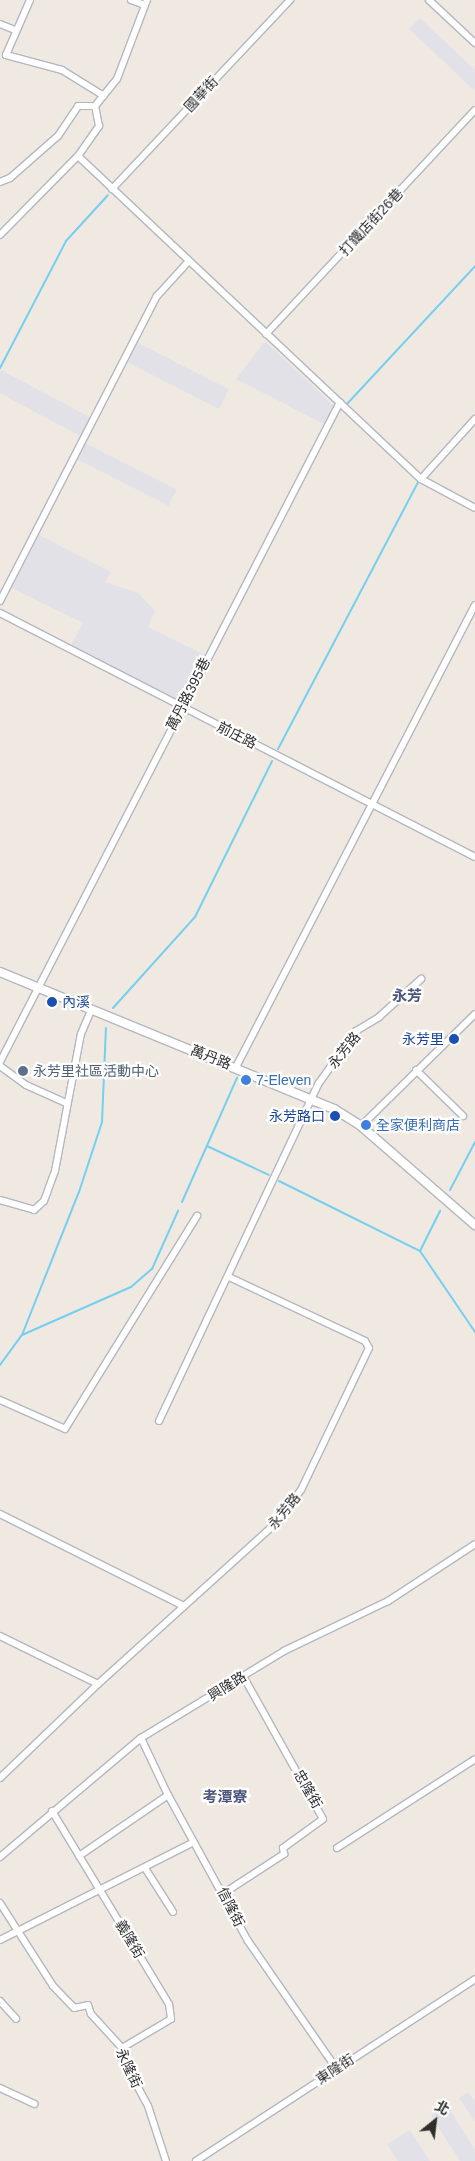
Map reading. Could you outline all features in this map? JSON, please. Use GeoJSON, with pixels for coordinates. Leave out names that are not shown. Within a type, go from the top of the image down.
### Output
{"type":"FeatureCollection","features":[{"type":"Feature","properties":{"kind":"street"},"geometry":{"type":"LineString","coordinates":[[30,0],[15,30],[6,55],[62,70],[104,96]]}},
{"type":"Feature","properties":{"kind":"street"},"geometry":{"type":"LineString","coordinates":[[0,182],[10,178],[58,136],[78,106],[95,106],[117,79],[146,2],[131,0]]}},
{"type":"Feature","properties":{"kind":"street","name":"國華街"},"geometry":{"type":"LineString","coordinates":[[112,189],[290,0]]}},
{"type":"Feature","properties":{"kind":"street"},"geometry":{"type":"LineString","coordinates":[[429,0],[475,43]]}},
{"type":"Feature","properties":{"kind":"street"},"geometry":{"type":"LineString","coordinates":[[0,24],[15,30]]}},
{"type":"Feature","properties":{"kind":"street"},"geometry":{"type":"LineString","coordinates":[[0,235],[78,156],[99,126],[95,106]]}},
{"type":"Feature","properties":{"kind":"street","name":"打鐵店街26巷"},"geometry":{"type":"LineString","coordinates":[[266,334],[475,110]]}},
{"type":"Feature","properties":{"kind":"street"},"geometry":{"type":"LineString","coordinates":[[78,156],[419,477],[475,508]]}},
{"type":"Feature","properties":{"kind":"street"},"geometry":{"type":"LineString","coordinates":[[0,601],[157,296],[189,261]]}},
{"type":"Feature","properties":{"kind":"street","name":"萬丹路395巷"},"geometry":{"type":"LineString","coordinates":[[0,1062],[36,987],[340,402]]}},
{"type":"Feature","properties":{"kind":"street"},"geometry":{"type":"LineString","coordinates":[[419,477],[475,419]]}},
{"type":"Feature","properties":{"kind":"street"},"geometry":{"type":"LineString","coordinates":[[236,1067],[370,803],[475,604]]}},
{"type":"Feature","properties":{"kind":"street","name":"前庄路"},"geometry":{"type":"LineString","coordinates":[[0,612],[475,857]]}},
{"type":"Feature","properties":{"kind":"street","name":"萬丹路"},"geometry":{"type":"LineString","coordinates":[[0,972],[236,1067],[310,1099],[361,1126],[475,1225]]}},
{"type":"Feature","properties":{"kind":"street","name":"永芳路"},"geometry":{"type":"LineString","coordinates":[[159,1421],[229,1277],[310,1099],[356,1031],[379,1017],[421,979]]}},
{"type":"Feature","properties":{"kind":"street"},"geometry":{"type":"LineString","coordinates":[[0,1200],[34,1210],[44,1201],[55,1171],[66,1103],[76,1071],[81,1034],[91,1010]]}},
{"type":"Feature","properties":{"kind":"street"},"geometry":{"type":"LineString","coordinates":[[361,1126],[475,1014]]}},
{"type":"Feature","properties":{"kind":"street"},"geometry":{"type":"LineString","coordinates":[[0,1066],[26,1085],[66,1103]]}},
{"type":"Feature","properties":{"kind":"street"},"geometry":{"type":"LineString","coordinates":[[416,1070],[463,1116]]}},
{"type":"Feature","properties":{"kind":"street"},"geometry":{"type":"LineString","coordinates":[[0,1400],[65,1429],[197,1216]]}},
{"type":"Feature","properties":{"kind":"street","name":"永芳路"},"geometry":{"type":"LineString","coordinates":[[184,1606],[276,1523],[301,1490],[370,1348],[365,1341],[229,1277]]}},
{"type":"Feature","properties":{"kind":"street"},"geometry":{"type":"LineString","coordinates":[[0,1514],[184,1606],[98,1684],[0,1778]]}},
{"type":"Feature","properties":{"kind":"street","name":"興隆路"},"geometry":{"type":"LineString","coordinates":[[0,1857],[52,1811],[141,1738],[320,1632],[388,1601],[475,1544]]}},
{"type":"Feature","properties":{"kind":"street"},"geometry":{"type":"LineString","coordinates":[[0,1636],[98,1684]]}},
{"type":"Feature","properties":{"kind":"street","name":"忠隆街"},"geometry":{"type":"LineString","coordinates":[[224,1893],[284,1854],[283,1848],[323,1819],[243,1676]]}},
{"type":"Feature","properties":{"kind":"street","name":"信隆街"},"geometry":{"type":"LineString","coordinates":[[141,1738],[168,1794],[224,1893],[248,1942],[336,2068]]}},
{"type":"Feature","properties":{"kind":"street"},"geometry":{"type":"LineString","coordinates":[[337,1848],[475,1759]]}},
{"type":"Feature","properties":{"kind":"street"},"geometry":{"type":"LineString","coordinates":[[79,1856],[168,1794]]}},
{"type":"Feature","properties":{"kind":"street","name":"義隆街"},"geometry":{"type":"LineString","coordinates":[[52,1811],[169,2004],[172,2017],[122,2048]]}},
{"type":"Feature","properties":{"kind":"street"},"geometry":{"type":"LineString","coordinates":[[0,1940],[21,1932],[101,1892],[194,1842]]}},
{"type":"Feature","properties":{"kind":"street"},"geometry":{"type":"LineString","coordinates":[[145,1868],[173,1912]]}},
{"type":"Feature","properties":{"kind":"street","name":"永隆街"},"geometry":{"type":"LineString","coordinates":[[0,1903],[21,1932],[53,1986],[74,2008],[88,2006],[91,2014],[122,2048],[121,2056],[148,2106],[166,2161]]}},
{"type":"Feature","properties":{"kind":"street","name":"東隆街"},"geometry":{"type":"LineString","coordinates":[[196,2161],[475,1979]]}},
{"type":"Feature","properties":{"kind":"street"},"geometry":{"type":"LineString","coordinates":[[0,2001],[16,2019]]}},
{"type":"Feature","properties":{"kind":"street"},"geometry":{"type":"LineString","coordinates":[[0,2088],[34,2104]]}},
{"type":"Feature","properties":{"kind":"shaded area"},"geometry":{"type":"Polygon","coordinates":[[[420,18],[475,70],[475,91],[409,29],[420,18]]]}},
{"type":"Feature","properties":{"kind":"shaded area"},"geometry":{"type":"Polygon","coordinates":[[[265,341],[333,405],[326,425],[236,379],[265,341]]]}},
{"type":"Feature","properties":{"kind":"shaded area"},"geometry":{"type":"Polygon","coordinates":[[[138,343],[229,389],[219,409],[128,363],[138,343]]]}},
{"type":"Feature","properties":{"kind":"shaded area"},"geometry":{"type":"Polygon","coordinates":[[[1,370],[92,418],[82,437],[0,393],[1,370]]]}},
{"type":"Feature","properties":{"kind":"shaded area"},"geometry":{"type":"Polygon","coordinates":[[[85,443],[177,490],[169,506],[77,459],[85,443]]]}},
{"type":"Feature","properties":{"kind":"shaded area"},"geometry":{"type":"Polygon","coordinates":[[[39,535],[111,572],[105,582],[138,593],[155,611],[148,627],[207,656],[183,704],[71,645],[83,623],[12,588],[39,535]]]}},
{"type":"Feature","properties":{"kind":"shaded area"},"geometry":{"type":"Polygon","coordinates":[[[468,2092],[475,2102],[475,2122],[459,2098],[468,2092]]]}},
{"type":"Feature","properties":{"kind":"shaded area"},"geometry":{"type":"Polygon","coordinates":[[[447,2105],[475,2150],[475,2161],[460,2161],[431,2116],[447,2105]]]}},
{"type":"Feature","properties":{"kind":"shaded area"},"geometry":{"type":"Polygon","coordinates":[[[410,2130],[430,2161],[398,2161],[387,2144],[410,2130]]]}},
{"type":"Feature","properties":{"kind":"waterway"},"geometry":{"type":"LineString","coordinates":[[0,368],[66,241],[108,195]]}},
{"type":"Feature","properties":{"kind":"waterway"},"geometry":{"type":"LineString","coordinates":[[346,405],[475,266]]}},
{"type":"Feature","properties":{"kind":"waterway"},"geometry":{"type":"LineString","coordinates":[[379,435],[419,476]]}},
{"type":"Feature","properties":{"kind":"waterway"},"geometry":{"type":"LineString","coordinates":[[278,749],[419,480]]}},
{"type":"Feature","properties":{"kind":"waterway"},"geometry":{"type":"LineString","coordinates":[[113,1008],[195,917],[272,761]]}},
{"type":"Feature","properties":{"kind":"waterway"},"geometry":{"type":"LineString","coordinates":[[22,1335],[79,1192],[102,1122],[106,1028]]}},
{"type":"Feature","properties":{"kind":"waterway"},"geometry":{"type":"LineString","coordinates":[[182,1202],[237,1078]]}},
{"type":"Feature","properties":{"kind":"waterway"},"geometry":{"type":"LineString","coordinates":[[450,1190],[475,1142]]}},
{"type":"Feature","properties":{"kind":"waterway"},"geometry":{"type":"LineString","coordinates":[[207,1146],[269,1175]]}},
{"type":"Feature","properties":{"kind":"waterway"},"geometry":{"type":"LineString","coordinates":[[279,1181],[420,1251],[475,1332]]}},
{"type":"Feature","properties":{"kind":"waterway"},"geometry":{"type":"LineString","coordinates":[[0,1365],[22,1335],[131,1287],[152,1269],[178,1211]]}},
{"type":"Feature","properties":{"kind":"waterway"},"geometry":{"type":"LineString","coordinates":[[420,1251],[440,1211]]}},
{"type":"Feature","properties":{"kind":"place","name":"內溪"},"geometry":{"type":"Point","coordinates":[52,1002]}},
{"type":"Feature","properties":{"kind":"place","name":"永芳里"},"geometry":{"type":"Point","coordinates":[454,1039]}},
{"type":"Feature","properties":{"kind":"place","name":"永芳里社區活動中心"},"geometry":{"type":"Point","coordinates":[23,1071]}},
{"type":"Feature","properties":{"kind":"place","name":"7-Eleven"},"geometry":{"type":"Point","coordinates":[246,1080]}},
{"type":"Feature","properties":{"kind":"place","name":"永芳路口"},"geometry":{"type":"Point","coordinates":[335,1116]}},
{"type":"Feature","properties":{"kind":"place","name":"全家便利商店"},"geometry":{"type":"Point","coordinates":[366,1125]}},
{"type":"Feature","properties":{"kind":"district","name":"永芳"},"geometry":{"type":"Point","coordinates":[407,996]}},
{"type":"Feature","properties":{"kind":"district","name":"考潭寮"},"geometry":{"type":"Point","coordinates":[225,1797]}}]}
